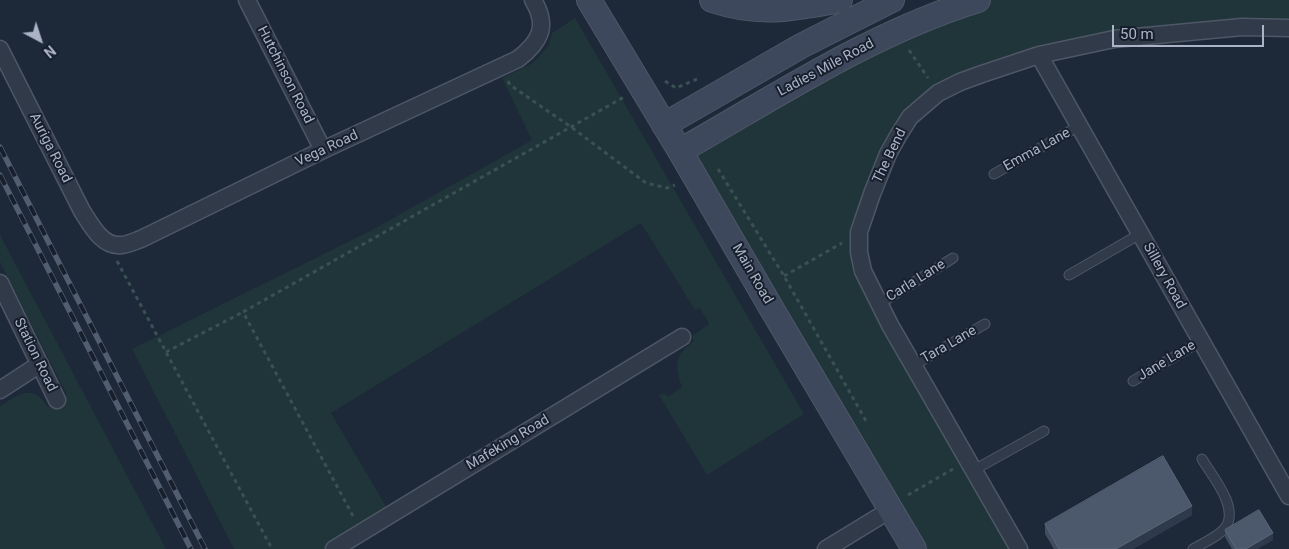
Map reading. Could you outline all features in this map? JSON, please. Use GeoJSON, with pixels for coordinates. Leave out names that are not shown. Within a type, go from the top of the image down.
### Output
{"type":"FeatureCollection","features":[{"type":"Feature","properties":{"kind":"main road","name":"Main Road"},"geometry":{"type":"LineString","coordinates":[[589,0],[773,311],[901,506],[914,549]]}},
{"type":"Feature","properties":{"kind":"main road"},"geometry":{"type":"LineString","coordinates":[[712,0],[750,9],[776,11],[840,0]]}},
{"type":"Feature","properties":{"kind":"main road"},"geometry":{"type":"LineString","coordinates":[[664,125],[801,46],[892,0]]}},
{"type":"Feature","properties":{"kind":"main road","name":"Ladies Mile Road"},"geometry":{"type":"LineString","coordinates":[[680,151],[816,72],[876,41],[920,21],[978,0]]}},
{"type":"Feature","properties":{"kind":"street","name":"Hutchinson Road"},"geometry":{"type":"LineString","coordinates":[[247,0],[323,150]]}},
{"type":"Feature","properties":{"kind":"street","name":"Vega Road"},"geometry":{"type":"LineString","coordinates":[[106,242],[120,245],[141,239],[323,150],[518,59],[530,49],[539,36],[542,21],[533,0]]}},
{"type":"Feature","properties":{"kind":"street","name":"The Bend"},"geometry":{"type":"LineString","coordinates":[[1019,549],[879,304],[863,271],[859,252],[860,232],[872,194],[888,154],[910,117],[938,93],[960,82],[1039,56],[1114,39],[1242,27],[1289,28]]}},
{"type":"Feature","properties":{"kind":"street","name":"Auriga Road"},"geometry":{"type":"LineString","coordinates":[[0,50],[82,211],[93,229],[106,242]]}},
{"type":"Feature","properties":{"kind":"street","name":"Sillery Road"},"geometry":{"type":"LineString","coordinates":[[1039,56],[1289,496]]}},
{"type":"Feature","properties":{"kind":"street","name":"Station Road"},"geometry":{"type":"LineString","coordinates":[[0,283],[57,400]]}},
{"type":"Feature","properties":{"kind":"street","name":"Mafeking Road"},"geometry":{"type":"LineString","coordinates":[[334,549],[682,336]]}},
{"type":"Feature","properties":{"kind":"street"},"geometry":{"type":"LineString","coordinates":[[0,390],[40,364]]}},
{"type":"Feature","properties":{"kind":"street"},"geometry":{"type":"LineString","coordinates":[[826,549],[901,506]]}},
{"type":"Feature","properties":{"kind":"lane","name":"Emma Lane"},"geometry":{"type":"LineString","coordinates":[[994,174],[1079,126]]}},
{"type":"Feature","properties":{"kind":"lane"},"geometry":{"type":"LineString","coordinates":[[1069,275],[1140,234]]}},
{"type":"Feature","properties":{"kind":"lane","name":"Carla Lane"},"geometry":{"type":"LineString","coordinates":[[879,304],[953,258]]}},
{"type":"Feature","properties":{"kind":"lane","name":"Tara Lane"},"geometry":{"type":"LineString","coordinates":[[914,365],[985,324]]}},
{"type":"Feature","properties":{"kind":"lane","name":"Jane Lane"},"geometry":{"type":"LineString","coordinates":[[1133,382],[1201,341]]}},
{"type":"Feature","properties":{"kind":"lane"},"geometry":{"type":"LineString","coordinates":[[971,465],[990,461],[1044,431]]}},
{"type":"Feature","properties":{"kind":"lane"},"geometry":{"type":"LineString","coordinates":[[1193,549],[1224,529],[1230,515],[1227,500],[1202,459]]}},
{"type":"Feature","properties":{"kind":"path"},"geometry":{"type":"LineString","coordinates":[[904,43],[938,93]]}},
{"type":"Feature","properties":{"kind":"path"},"geometry":{"type":"LineString","coordinates":[[502,67],[510,85],[571,127],[646,183],[667,188],[676,185]]}},
{"type":"Feature","properties":{"kind":"path"},"geometry":{"type":"LineString","coordinates":[[664,81],[676,88]]}},
{"type":"Feature","properties":{"kind":"path"},"geometry":{"type":"LineString","coordinates":[[166,352],[243,312],[624,96]]}},
{"type":"Feature","properties":{"kind":"path"},"geometry":{"type":"LineString","coordinates":[[718,169],[784,276],[870,427]]}},
{"type":"Feature","properties":{"kind":"path"},"geometry":{"type":"LineString","coordinates":[[784,276],[860,232]]}},
{"type":"Feature","properties":{"kind":"path"},"geometry":{"type":"LineString","coordinates":[[106,242],[272,549]]}},
{"type":"Feature","properties":{"kind":"path"},"geometry":{"type":"LineString","coordinates":[[243,312],[361,533]]}},
{"type":"Feature","properties":{"kind":"path"},"geometry":{"type":"LineString","coordinates":[[901,506],[908,495],[971,465]]}},
{"type":"Feature","properties":{"kind":"green space"},"geometry":{"type":"Polygon","coordinates":[[[978,0],[1289,0],[1289,28],[1114,39],[960,82],[898,136],[859,252],[1019,549],[917,549],[680,151],[978,0]]]}},
{"type":"Feature","properties":{"kind":"green space"},"geometry":{"type":"Polygon","coordinates":[[[575,18],[804,414],[707,475],[659,395],[664,393],[668,397],[682,387],[677,366],[680,356],[694,341],[692,336],[709,324],[700,308],[695,310],[641,223],[331,413],[387,508],[323,549],[234,549],[132,349],[372,230],[532,140],[502,78],[533,63],[548,46],[552,33],[575,18]]]}},
{"type":"Feature","properties":{"kind":"green space"},"geometry":{"type":"Polygon","coordinates":[[[0,235],[166,549],[0,549],[0,406],[20,395],[31,393],[37,395],[48,407],[67,395],[0,262],[0,235]]]}},
{"type":"Feature","properties":{"kind":"building"},"geometry":{"type":"Polygon","coordinates":[[[1163,456],[1192,506],[1116,549],[1059,549],[1045,524],[1163,456]]]}},
{"type":"Feature","properties":{"kind":"building"},"geometry":{"type":"Polygon","coordinates":[[[1259,510],[1273,533],[1246,549],[1236,549],[1225,530],[1259,510]]]}},
{"type":"Feature","properties":{"kind":"railway"},"geometry":{"type":"LineString","coordinates":[[0,147],[205,549]]}},
{"type":"Feature","properties":{"kind":"railway"},"geometry":{"type":"LineString","coordinates":[[0,175],[191,549]]}}]}
